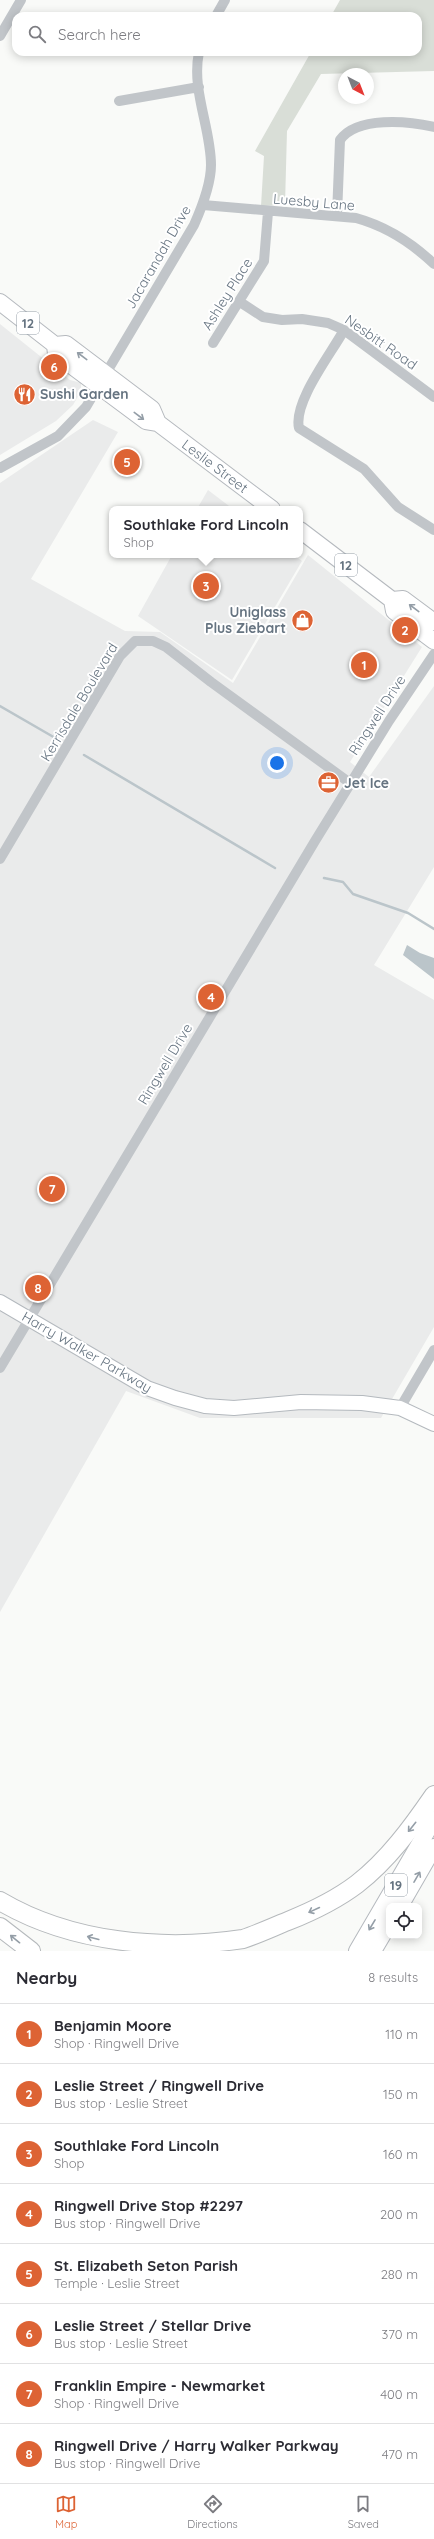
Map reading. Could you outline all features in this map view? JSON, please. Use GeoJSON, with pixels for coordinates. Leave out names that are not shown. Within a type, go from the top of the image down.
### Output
{"type":"FeatureCollection","features":[{"type":"Feature","properties":{"kind":"highway"},"geometry":{"type":"LineString","coordinates":[[0,1901],[37,1920],[65,1930],[103,1940],[140,1946],[177,1948],[212,1945],[243,1938],[309,1913],[330,1903],[358,1883],[398,1844],[434,1795]]}},
{"type":"Feature","properties":{"kind":"highway"},"geometry":{"type":"LineString","coordinates":[[0,1927],[31,1951]]}},
{"type":"Feature","properties":{"kind":"main road","name":"Leslie Street"},"geometry":{"type":"LineString","coordinates":[[0,302],[55,345],[56,354],[102,380],[146,421],[158,423],[268,506]]}},
{"type":"Feature","properties":{"kind":"main road","name":"12"},"geometry":{"type":"LineString","coordinates":[[303,532],[392,600],[394,611],[434,641]]}},
{"type":"Feature","properties":{"kind":"main road","name":"12"},"geometry":{"type":"LineString","coordinates":[[392,600],[403,599],[434,622]]}},
{"type":"Feature","properties":{"kind":"main road","name":"19"},"geometry":{"type":"LineString","coordinates":[[356,1951],[434,1819]]}},
{"type":"Feature","properties":{"kind":"main road","name":"19"},"geometry":{"type":"LineString","coordinates":[[402,1903],[434,1847]]}},
{"type":"Feature","properties":{"kind":"main road"},"geometry":{"type":"LineString","coordinates":[[373,1951],[386,1929]]}},
{"type":"Feature","properties":{"kind":"street"},"geometry":{"type":"LineString","coordinates":[[14,12],[21,0]]}},
{"type":"Feature","properties":{"kind":"street"},"geometry":{"type":"LineString","coordinates":[[218,12],[225,0]]}},
{"type":"Feature","properties":{"kind":"street"},"geometry":{"type":"LineString","coordinates":[[0,36],[12,15]]}},
{"type":"Feature","properties":{"kind":"street","name":"Jacarandah Drive"},"geometry":{"type":"LineString","coordinates":[[0,468],[58,436],[86,407],[166,274],[203,205],[211,166],[196,70],[198,56]]}},
{"type":"Feature","properties":{"kind":"street"},"geometry":{"type":"LineString","coordinates":[[119,101],[199,87]]}},
{"type":"Feature","properties":{"kind":"street"},"geometry":{"type":"LineString","coordinates":[[337,215],[340,140],[346,132],[353,127],[389,123],[413,122],[434,128]]}},
{"type":"Feature","properties":{"kind":"street","name":"Luesby Lane"},"geometry":{"type":"LineString","coordinates":[[203,205],[268,212],[337,215],[364,220],[395,234],[434,264]]}},
{"type":"Feature","properties":{"kind":"street","name":"Ashley Place"},"geometry":{"type":"LineString","coordinates":[[213,343],[240,302],[264,261],[268,212]]}},
{"type":"Feature","properties":{"kind":"street","name":"Nesbitt Road"},"geometry":{"type":"LineString","coordinates":[[240,302],[263,317],[282,320],[302,319],[328,323],[344,330],[434,397]]}},
{"type":"Feature","properties":{"kind":"street"},"geometry":{"type":"LineString","coordinates":[[344,330],[305,397],[298,415],[299,428],[364,469],[398,507],[434,530]]}},
{"type":"Feature","properties":{"kind":"street","name":"Kerrisdale Boulevard"},"geometry":{"type":"LineString","coordinates":[[0,859],[120,656],[135,641],[153,642],[166,647],[211,682],[350,783]]}},
{"type":"Feature","properties":{"kind":"street","name":"Ringwell Drive"},"geometry":{"type":"LineString","coordinates":[[0,1368],[350,783],[434,654]]}},
{"type":"Feature","properties":{"kind":"street","name":"Harry Walker Parkway"},"geometry":{"type":"LineString","coordinates":[[0,1302],[147,1388],[205,1406],[234,1408],[335,1401],[400,1408],[434,1424]]}},
{"type":"Feature","properties":{"kind":"street"},"geometry":{"type":"LineString","coordinates":[[400,1408],[434,1350]]}},
{"type":"Feature","properties":{"kind":"shaded area"},"geometry":{"type":"Polygon","coordinates":[[[340,0],[434,0],[434,71],[374,73],[374,68],[338,68],[338,74],[321,74],[287,131],[285,205],[261,206],[264,156],[255,151],[309,56],[422,56],[422,12],[333,12],[340,0]]]}},
{"type":"Feature","properties":{"kind":"shaded area"},"geometry":{"type":"Polygon","coordinates":[[[0,324],[70,380],[81,383],[81,391],[73,405],[56,421],[0,455],[0,324]]]}},
{"type":"Feature","properties":{"kind":"shaded area"},"geometry":{"type":"Polygon","coordinates":[[[93,420],[118,432],[31,579],[125,631],[160,632],[233,683],[308,555],[422,647],[350,762],[369,777],[434,686],[434,867],[374,965],[434,1000],[434,1327],[381,1418],[200,1418],[126,1391],[0,1612],[0,483],[93,420]]]}},
{"type":"Feature","properties":{"kind":"shaded area"},"geometry":{"type":"Polygon","coordinates":[[[208,490],[229,506],[199,506],[208,490]]]}},
{"type":"Feature","properties":{"kind":"shaded area"},"geometry":{"type":"Polygon","coordinates":[[[170,558],[298,558],[302,561],[232,680],[138,616],[170,558]]]}},
{"type":"Feature","properties":{"kind":"shaded area"},"geometry":{"type":"Polygon","coordinates":[[[407,945],[420,953],[434,958],[434,979],[403,955],[407,945]]]}},
{"type":"Feature","properties":{"kind":"waterway"},"geometry":{"type":"LineString","coordinates":[[0,706],[57,739]]}},
{"type":"Feature","properties":{"kind":"waterway"},"geometry":{"type":"LineString","coordinates":[[84,755],[275,868]]}},
{"type":"Feature","properties":{"kind":"waterway"},"geometry":{"type":"LineString","coordinates":[[324,878],[343,882],[353,894],[408,913],[434,929]]}},
{"type":"Feature","properties":{"kind":"place","name":"Leslie Street / Stellar Drive"},"geometry":{"type":"Point","coordinates":[54,367]}},
{"type":"Feature","properties":{"kind":"place","name":"Sushi Garden"},"geometry":{"type":"Point","coordinates":[24,394]}},
{"type":"Feature","properties":{"kind":"place","name":"St. Elizabeth Seton Parish"},"geometry":{"type":"Point","coordinates":[127,462]}},
{"type":"Feature","properties":{"kind":"place","name":"Southlake Ford Lincoln"},"geometry":{"type":"Point","coordinates":[206,586]}},
{"type":"Feature","properties":{"kind":"place","name":"Uniglass Plus Ziebart"},"geometry":{"type":"Point","coordinates":[302,620]}},
{"type":"Feature","properties":{"kind":"place","name":"Leslie Street / Ringwell Drive"},"geometry":{"type":"Point","coordinates":[405,630]}},
{"type":"Feature","properties":{"kind":"place","name":"Benjamin Moore"},"geometry":{"type":"Point","coordinates":[364,665]}},
{"type":"Feature","properties":{"kind":"place","name":"Jet Ice"},"geometry":{"type":"Point","coordinates":[329,783]}},
{"type":"Feature","properties":{"kind":"place","name":"Ringwell Drive Stop #2297"},"geometry":{"type":"Point","coordinates":[211,997]}},
{"type":"Feature","properties":{"kind":"place","name":"Franklin Empire - Newmarket"},"geometry":{"type":"Point","coordinates":[52,1189]}},
{"type":"Feature","properties":{"kind":"place","name":"Ringwell Drive / Harry Walker Parkway"},"geometry":{"type":"Point","coordinates":[38,1288]}}]}
